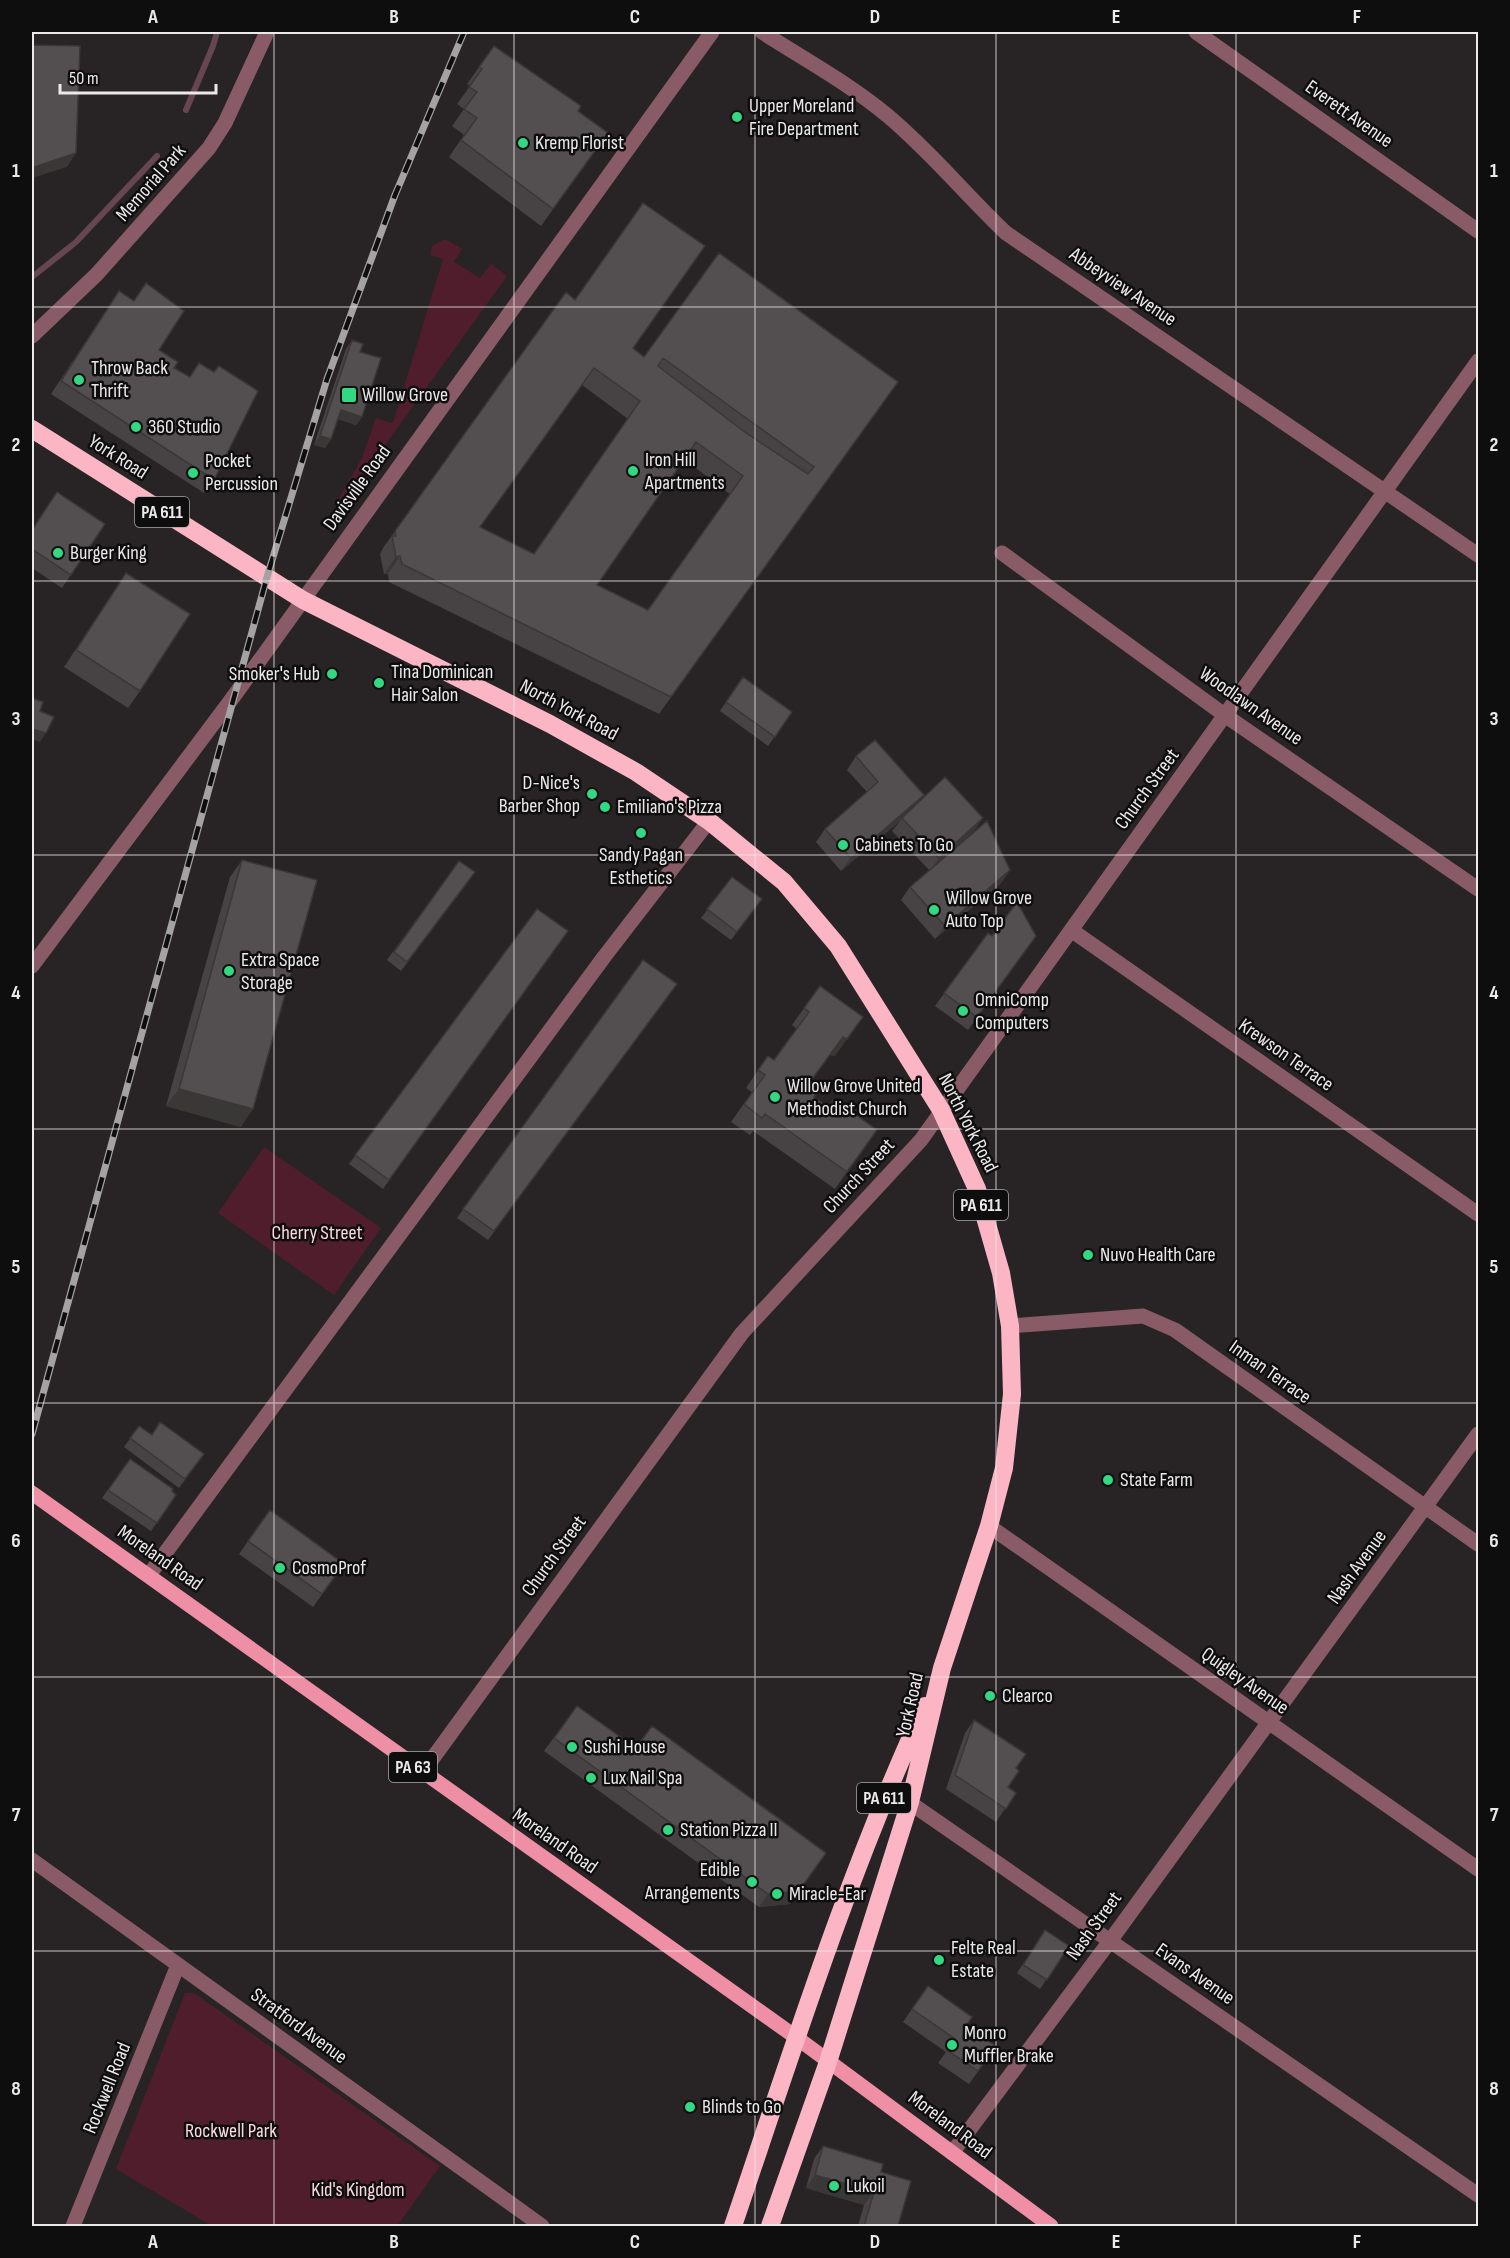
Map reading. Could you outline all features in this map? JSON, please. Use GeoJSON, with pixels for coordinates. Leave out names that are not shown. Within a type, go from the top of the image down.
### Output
{"type":"FeatureCollection","features":[{"type":"Feature","properties":{"kind":"highway","name":"York Road"},"geometry":{"type":"LineString","coordinates":[[32,429],[303,600]]}},
{"type":"Feature","properties":{"kind":"highway","name":"North York Road"},"geometry":{"type":"LineString","coordinates":[[303,600],[530,714],[659,787],[709,821],[784,882],[838,946],[941,1110],[977,1189],[1001,1273],[1010,1326],[1012,1394],[1004,1468],[989,1526],[942,1668]]}},
{"type":"Feature","properties":{"kind":"highway","name":"York Road"},"geometry":{"type":"LineString","coordinates":[[797,2038],[888,1788],[942,1668]]}},
{"type":"Feature","properties":{"kind":"highway","name":"York Road"},"geometry":{"type":"LineString","coordinates":[[828,2062],[910,1802],[942,1668]]}},
{"type":"Feature","properties":{"kind":"highway","name":"PA 611"},"geometry":{"type":"LineString","coordinates":[[733,2226],[797,2038]]}},
{"type":"Feature","properties":{"kind":"highway","name":"PA 611"},"geometry":{"type":"LineString","coordinates":[[770,2226],[828,2062]]}},
{"type":"Feature","properties":{"kind":"main road","name":"Moreland Road"},"geometry":{"type":"LineString","coordinates":[[32,1493],[797,2038],[1051,2226]]}},
{"type":"Feature","properties":{"kind":"street","name":"Memorial Park"},"geometry":{"type":"LineString","coordinates":[[32,336],[97,274],[204,155],[225,123],[267,32]]}},
{"type":"Feature","properties":{"kind":"street","name":"Davisville Road"},"geometry":{"type":"LineString","coordinates":[[32,966],[234,696],[712,32]]}},
{"type":"Feature","properties":{"kind":"street","name":"Abbeyview Avenue"},"geometry":{"type":"LineString","coordinates":[[762,32],[886,115],[929,153],[962,190],[1006,233],[1387,490],[1479,555]]}},
{"type":"Feature","properties":{"kind":"street","name":"Everett Avenue"},"geometry":{"type":"LineString","coordinates":[[1196,32],[1479,231]]}},
{"type":"Feature","properties":{"kind":"street","name":"Church Street"},"geometry":{"type":"LineString","coordinates":[[422,1773],[742,1333],[921,1140],[1479,361]]}},
{"type":"Feature","properties":{"kind":"street","name":"Woodlawn Avenue"},"geometry":{"type":"LineString","coordinates":[[1002,553],[1226,716],[1479,889]]}},
{"type":"Feature","properties":{"kind":"street"},"geometry":{"type":"LineString","coordinates":[[149,1575],[604,957],[709,821]]}},
{"type":"Feature","properties":{"kind":"street","name":"Krewson Terrace"},"geometry":{"type":"LineString","coordinates":[[1071,930],[1479,1214]]}},
{"type":"Feature","properties":{"kind":"street","name":"Inman Terrace"},"geometry":{"type":"LineString","coordinates":[[1010,1326],[1143,1317],[1175,1330],[1479,1544]]}},
{"type":"Feature","properties":{"kind":"street","name":"Nash Avenue"},"geometry":{"type":"LineString","coordinates":[[1268,1722],[1479,1434]]}},
{"type":"Feature","properties":{"kind":"street","name":"Quigley Avenue"},"geometry":{"type":"LineString","coordinates":[[989,1526],[1479,1869]]}},
{"type":"Feature","properties":{"kind":"street","name":"Nash Street"},"geometry":{"type":"LineString","coordinates":[[952,2153],[1110,1941],[1268,1722]]}},
{"type":"Feature","properties":{"kind":"street","name":"Evans Avenue"},"geometry":{"type":"LineString","coordinates":[[888,1788],[1479,2195]]}},
{"type":"Feature","properties":{"kind":"street","name":"Stratford Avenue"},"geometry":{"type":"LineString","coordinates":[[32,1860],[542,2226]]}},
{"type":"Feature","properties":{"kind":"street","name":"Rockwell Road"},"geometry":{"type":"LineString","coordinates":[[73,2226],[178,1965]]}},
{"type":"Feature","properties":{"kind":"green space"},"geometry":{"type":"Polygon","coordinates":[[[445,239],[462,249],[454,262],[480,278],[491,264],[507,276],[342,505],[338,500],[362,458],[376,418],[393,423],[443,259],[430,255],[432,246],[445,239]]]}},
{"type":"Feature","properties":{"kind":"green space","name":"Cherry Street"},"geometry":{"type":"Polygon","coordinates":[[[264,1147],[381,1228],[334,1295],[218,1213],[264,1147]]]}},
{"type":"Feature","properties":{"kind":"green space","name":"Rockwell Park"},"geometry":{"type":"Polygon","coordinates":[[[185,1993],[194,1993],[440,2166],[397,2226],[212,2226],[116,2169],[185,1993]]]}},
{"type":"Feature","properties":{"kind":"building"},"geometry":{"type":"Polygon","coordinates":[[[32,45],[80,46],[76,153],[32,168],[32,45]]]}},
{"type":"Feature","properties":{"kind":"building","name":"Kremp Florist"},"geometry":{"type":"Polygon","coordinates":[[[494,46],[581,106],[578,111],[608,133],[553,209],[461,140],[477,118],[464,109],[477,92],[469,87],[482,69],[479,67],[494,46]]]}},
{"type":"Feature","properties":{"kind":"building","name":"Iron Hill Apartments"},"geometry":{"type":"Polygon","coordinates":[[[643,203],[705,246],[633,348],[644,357],[719,253],[898,382],[671,697],[402,564],[400,556],[396,557],[392,536],[396,536],[395,531],[566,292],[575,300],[643,203]],[[663,358],[658,366],[746,433],[808,474],[814,467],[663,358]],[[594,368],[480,527],[534,554],[640,401],[594,368]],[[696,442],[597,585],[648,610],[743,476],[696,442]]]}},
{"type":"Feature","properties":{"kind":"building"},"geometry":{"type":"Polygon","coordinates":[[[146,283],[184,311],[159,350],[178,362],[174,368],[190,377],[199,363],[214,372],[219,366],[258,391],[214,480],[61,381],[119,291],[134,301],[146,283]]]}},
{"type":"Feature","properties":{"kind":"building"},"geometry":{"type":"Polygon","coordinates":[[[352,340],[363,344],[360,352],[381,358],[362,417],[341,410],[331,439],[320,436],[352,340]]]}},
{"type":"Feature","properties":{"kind":"building","name":"Burger King"},"geometry":{"type":"Polygon","coordinates":[[[57,492],[105,524],[71,575],[32,549],[32,530],[57,492]]]}},
{"type":"Feature","properties":{"kind":"building"},"geometry":{"type":"Polygon","coordinates":[[[126,573],[190,614],[140,691],[76,650],[126,573]]]}},
{"type":"Feature","properties":{"kind":"building"},"geometry":{"type":"Polygon","coordinates":[[[743,677],[792,712],[775,737],[726,702],[743,677]]]}},
{"type":"Feature","properties":{"kind":"building"},"geometry":{"type":"Polygon","coordinates":[[[32,698],[43,702],[40,711],[54,717],[46,733],[32,729],[32,698]]]}},
{"type":"Feature","properties":{"kind":"building"},"geometry":{"type":"Polygon","coordinates":[[[875,740],[924,795],[851,858],[825,829],[878,782],[856,756],[875,740]]]}},
{"type":"Feature","properties":{"kind":"building"},"geometry":{"type":"Polygon","coordinates":[[[945,777],[983,818],[939,858],[902,818],[945,777]]]}},
{"type":"Feature","properties":{"kind":"building"},"geometry":{"type":"Polygon","coordinates":[[[987,821],[1010,870],[945,926],[910,887],[987,821]]]}},
{"type":"Feature","properties":{"kind":"building"},"geometry":{"type":"Polygon","coordinates":[[[242,860],[317,880],[253,1109],[179,1089],[242,860]]]}},
{"type":"Feature","properties":{"kind":"building"},"geometry":{"type":"Polygon","coordinates":[[[459,861],[475,872],[407,962],[394,952],[459,861]]]}},
{"type":"Feature","properties":{"kind":"building"},"geometry":{"type":"Polygon","coordinates":[[[732,877],[762,899],[737,932],[707,909],[732,877]]]}},
{"type":"Feature","properties":{"kind":"building"},"geometry":{"type":"Polygon","coordinates":[[[1017,902],[1036,936],[977,1017],[944,993],[988,933],[992,936],[1017,902]]]}},
{"type":"Feature","properties":{"kind":"building"},"geometry":{"type":"Polygon","coordinates":[[[537,909],[568,931],[389,1180],[355,1155],[537,909]]]}},
{"type":"Feature","properties":{"kind":"building"},"geometry":{"type":"Polygon","coordinates":[[[643,960],[677,984],[494,1231],[463,1209],[643,960]]]}},
{"type":"Feature","properties":{"kind":"building","name":"Willow Grove United Methodist Church"},"geometry":{"type":"Polygon","coordinates":[[[820,986],[863,1017],[847,1039],[843,1037],[809,1083],[819,1090],[814,1097],[828,1107],[834,1099],[877,1130],[847,1172],[765,1114],[762,1118],[744,1104],[765,1075],[758,1070],[768,1056],[774,1060],[809,1012],[804,1008],[820,986]]]}},
{"type":"Feature","properties":{"kind":"building"},"geometry":{"type":"Polygon","coordinates":[[[160,1422],[204,1454],[185,1479],[130,1438],[139,1426],[152,1435],[160,1422]]]}},
{"type":"Feature","properties":{"kind":"building"},"geometry":{"type":"Polygon","coordinates":[[[130,1459],[173,1489],[176,1495],[157,1523],[108,1490],[130,1459]]]}},
{"type":"Feature","properties":{"kind":"building"},"geometry":{"type":"Polygon","coordinates":[[[270,1510],[344,1564],[322,1594],[248,1541],[270,1510]]]}},
{"type":"Feature","properties":{"kind":"building"},"geometry":{"type":"Polygon","coordinates":[[[577,1706],[636,1748],[652,1726],[826,1853],[799,1891],[768,1894],[554,1738],[577,1706]]]}},
{"type":"Feature","properties":{"kind":"building"},"geometry":{"type":"Polygon","coordinates":[[[974,1720],[1026,1754],[1016,1768],[1019,1771],[1008,1787],[1016,1793],[1006,1809],[955,1775],[974,1720]]]}},
{"type":"Feature","properties":{"kind":"building"},"geometry":{"type":"Polygon","coordinates":[[[1045,1930],[1069,1946],[1047,1980],[1023,1965],[1045,1930]]]}},
{"type":"Feature","properties":{"kind":"building"},"geometry":{"type":"Polygon","coordinates":[[[928,1986],[972,2017],[966,2026],[996,2046],[978,2071],[947,2050],[955,2039],[912,2009],[928,1986]]]}},
{"type":"Feature","properties":{"kind":"building"},"geometry":{"type":"Polygon","coordinates":[[[823,2146],[883,2164],[881,2172],[911,2181],[898,2226],[864,2226],[874,2192],[815,2175],[823,2146]]]}},
{"type":"Feature","properties":{"kind":"waterway"},"geometry":{"type":"LineString","coordinates":[[186,110],[217,32]]}},
{"type":"Feature","properties":{"kind":"waterway"},"geometry":{"type":"LineString","coordinates":[[32,277],[76,242],[157,156]]}},
{"type":"Feature","properties":{"kind":"railway"},"geometry":{"type":"LineString","coordinates":[[32,1434],[267,577],[327,379],[395,195],[464,32]]}},
{"type":"Feature","properties":{"kind":"place","name":"Upper Moreland Fire Department"},"geometry":{"type":"Point","coordinates":[737,117]}},
{"type":"Feature","properties":{"kind":"place","name":"Kremp Florist"},"geometry":{"type":"Point","coordinates":[523,143]}},
{"type":"Feature","properties":{"kind":"place","name":"Throw Back Thrift"},"geometry":{"type":"Point","coordinates":[79,380]}},
{"type":"Feature","properties":{"kind":"place","name":"Willow Grove"},"geometry":{"type":"Point","coordinates":[349,395]}},
{"type":"Feature","properties":{"kind":"place","name":"360 Studio"},"geometry":{"type":"Point","coordinates":[136,427]}},
{"type":"Feature","properties":{"kind":"place","name":"Iron Hill Apartments"},"geometry":{"type":"Point","coordinates":[633,471]}},
{"type":"Feature","properties":{"kind":"place","name":"Pocket Percussion"},"geometry":{"type":"Point","coordinates":[193,473]}},
{"type":"Feature","properties":{"kind":"place","name":"Burger King"},"geometry":{"type":"Point","coordinates":[58,553]}},
{"type":"Feature","properties":{"kind":"place","name":"Smoker's Hub"},"geometry":{"type":"Point","coordinates":[332,674]}},
{"type":"Feature","properties":{"kind":"place","name":"Tina Dominican Hair Salon"},"geometry":{"type":"Point","coordinates":[379,683]}},
{"type":"Feature","properties":{"kind":"place","name":"D-Nice's Barber Shop"},"geometry":{"type":"Point","coordinates":[592,794]}},
{"type":"Feature","properties":{"kind":"place","name":"Emiliano's Pizza"},"geometry":{"type":"Point","coordinates":[605,807]}},
{"type":"Feature","properties":{"kind":"place","name":"Sandy Pagan Esthetics"},"geometry":{"type":"Point","coordinates":[641,833]}},
{"type":"Feature","properties":{"kind":"place","name":"Cabinets To Go"},"geometry":{"type":"Point","coordinates":[843,845]}},
{"type":"Feature","properties":{"kind":"place","name":"Willow Grove Auto Top"},"geometry":{"type":"Point","coordinates":[934,910]}},
{"type":"Feature","properties":{"kind":"place","name":"Extra Space Storage"},"geometry":{"type":"Point","coordinates":[229,971]}},
{"type":"Feature","properties":{"kind":"place","name":"OmniComp Computers"},"geometry":{"type":"Point","coordinates":[963,1011]}},
{"type":"Feature","properties":{"kind":"place","name":"Willow Grove United Methodist Church"},"geometry":{"type":"Point","coordinates":[775,1097]}},
{"type":"Feature","properties":{"kind":"place","name":"Nuvo Health Care"},"geometry":{"type":"Point","coordinates":[1088,1255]}},
{"type":"Feature","properties":{"kind":"place","name":"State Farm"},"geometry":{"type":"Point","coordinates":[1108,1480]}},
{"type":"Feature","properties":{"kind":"place","name":"CosmoProf"},"geometry":{"type":"Point","coordinates":[280,1568]}},
{"type":"Feature","properties":{"kind":"place","name":"Clearco"},"geometry":{"type":"Point","coordinates":[990,1696]}},
{"type":"Feature","properties":{"kind":"place","name":"Sushi House"},"geometry":{"type":"Point","coordinates":[572,1747]}},
{"type":"Feature","properties":{"kind":"place","name":"Lux Nail Spa"},"geometry":{"type":"Point","coordinates":[591,1778]}},
{"type":"Feature","properties":{"kind":"place","name":"Station Pizza II"},"geometry":{"type":"Point","coordinates":[668,1830]}},
{"type":"Feature","properties":{"kind":"place","name":"Edible Arrangements"},"geometry":{"type":"Point","coordinates":[752,1882]}},
{"type":"Feature","properties":{"kind":"place","name":"Miracle-Ear"},"geometry":{"type":"Point","coordinates":[777,1894]}},
{"type":"Feature","properties":{"kind":"place","name":"Felte Real Estate"},"geometry":{"type":"Point","coordinates":[939,1960]}},
{"type":"Feature","properties":{"kind":"place","name":"Monro Muffler Brake"},"geometry":{"type":"Point","coordinates":[952,2045]}},
{"type":"Feature","properties":{"kind":"place","name":"Blinds to Go"},"geometry":{"type":"Point","coordinates":[690,2107]}},
{"type":"Feature","properties":{"kind":"place","name":"Lukoil"},"geometry":{"type":"Point","coordinates":[834,2186]}},
{"type":"Feature","properties":{"kind":"park label","name":"Kid's Kingdom"},"geometry":{"type":"Point","coordinates":[358,2190]}}]}
